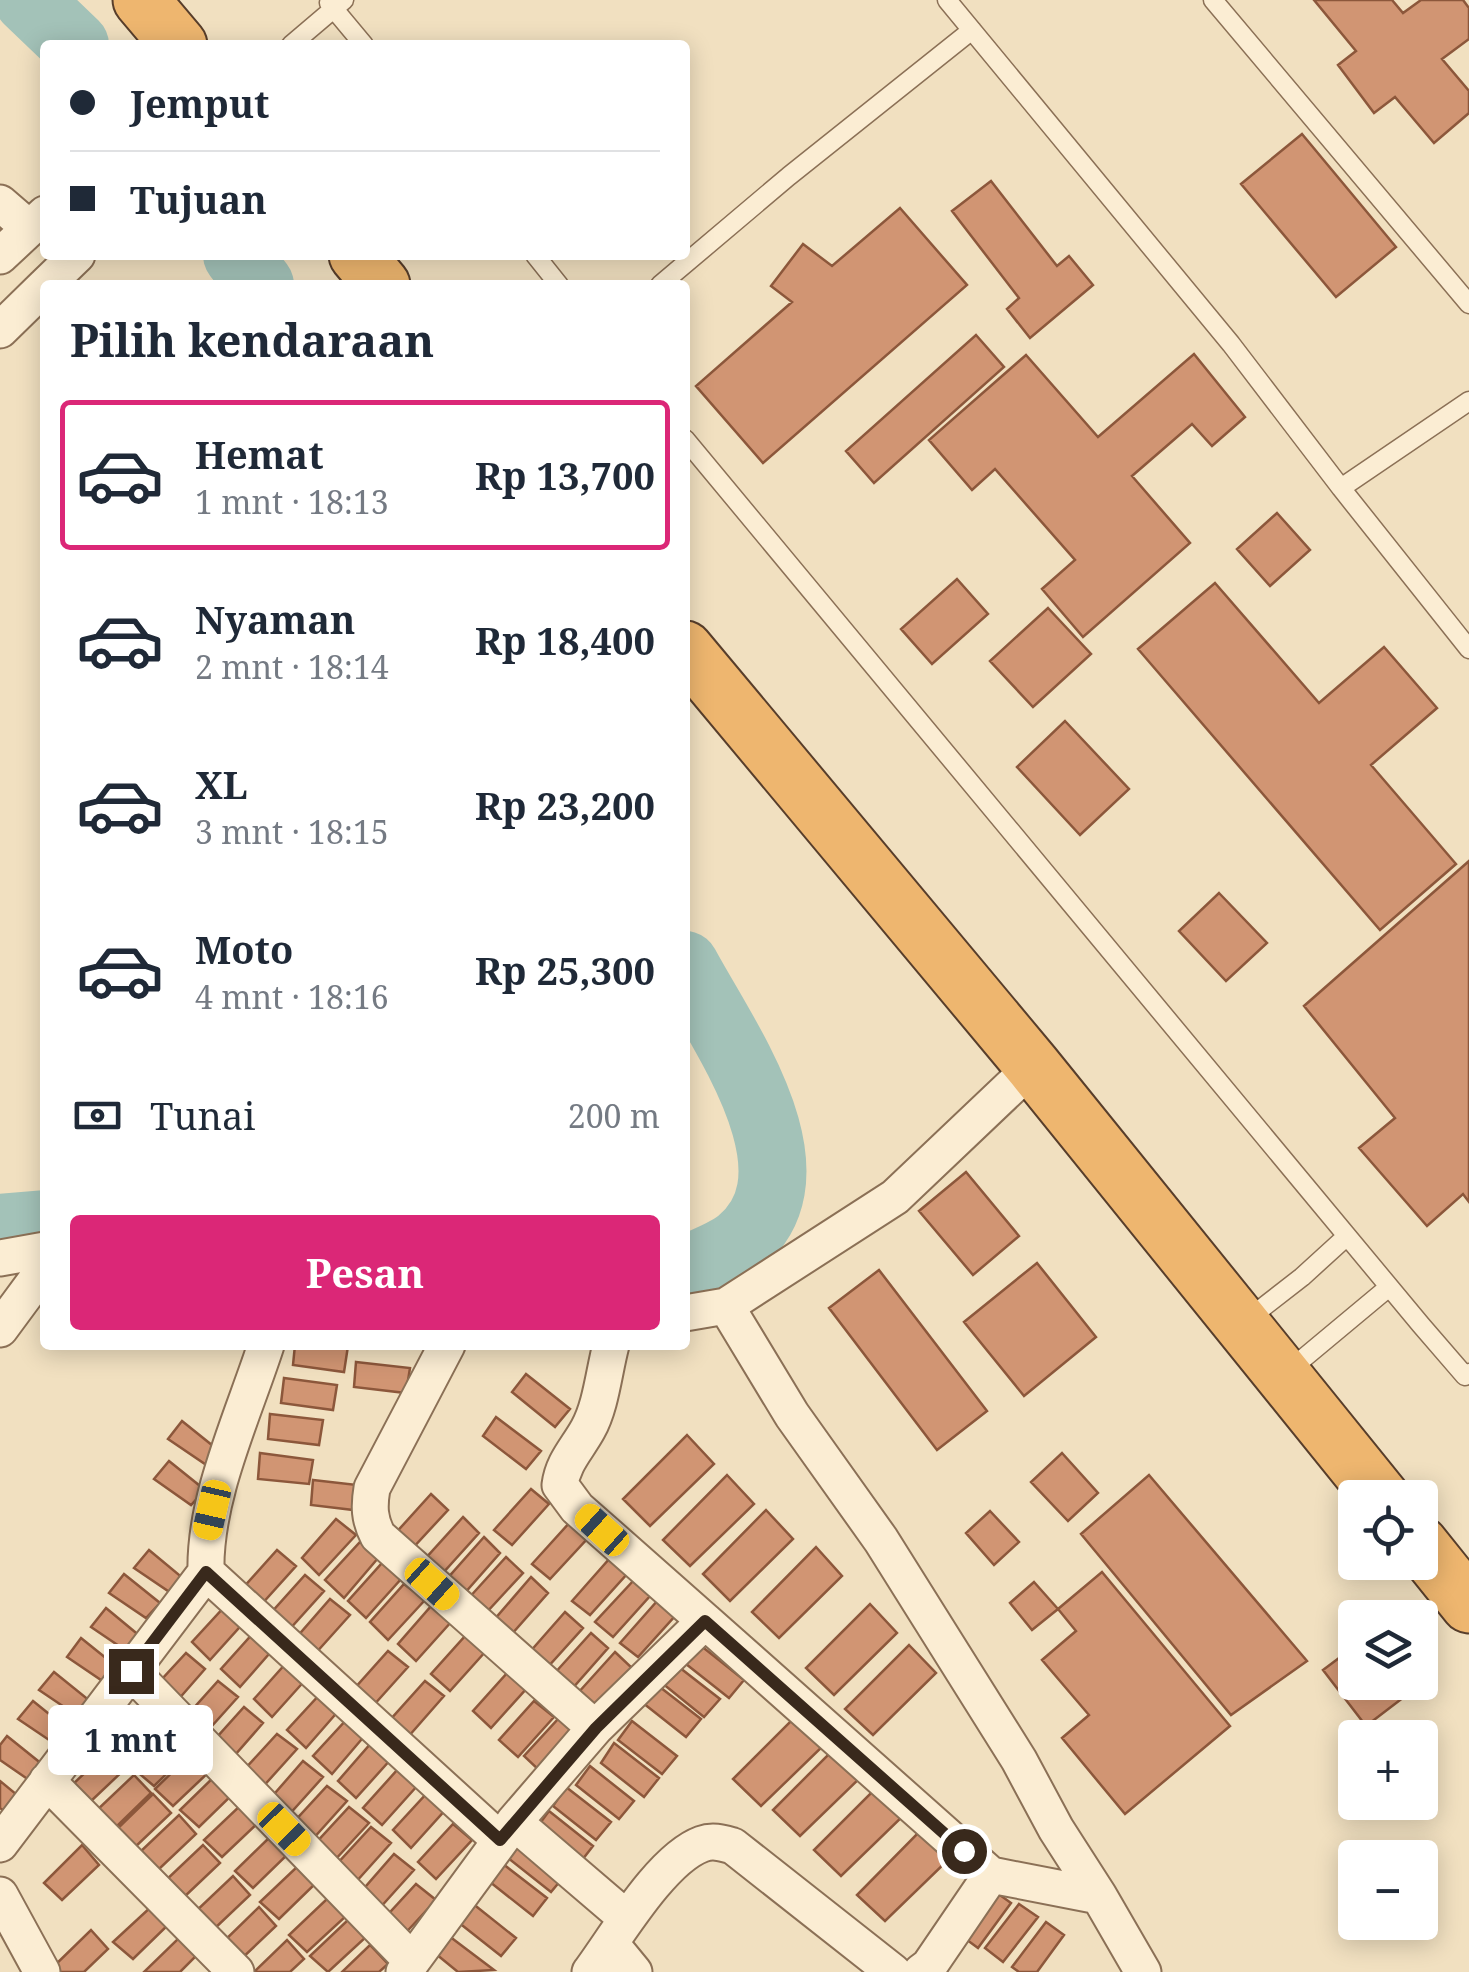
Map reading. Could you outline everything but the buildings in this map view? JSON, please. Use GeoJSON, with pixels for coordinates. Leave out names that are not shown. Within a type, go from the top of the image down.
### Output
{"type":"FeatureCollection","features":[{"type":"Feature","properties":{"kind":"highway"},"geometry":{"type":"LineString","coordinates":[[141,0],[175,40]]}},
{"type":"Feature","properties":{"kind":"highway"},"geometry":{"type":"LineString","coordinates":[[361,260],[378,280]]}},
{"type":"Feature","properties":{"kind":"highway"},"geometry":{"type":"LineString","coordinates":[[690,655],[1033,1066],[1368,1480]]}},
{"type":"Feature","properties":{"kind":"highway"},"geometry":{"type":"LineString","coordinates":[[1438,1566],[1469,1604]]}},
{"type":"Feature","properties":{"kind":"street"},"geometry":{"type":"LineString","coordinates":[[0,203],[37,221],[0,256]]}},
{"type":"Feature","properties":{"kind":"street"},"geometry":{"type":"LineString","coordinates":[[52,280],[72,260]]}},
{"type":"Feature","properties":{"kind":"street"},"geometry":{"type":"LineString","coordinates":[[0,330],[40,292]]}},
{"type":"Feature","properties":{"kind":"street"},"geometry":{"type":"LineString","coordinates":[[690,1312],[726,1306],[895,1197],[1033,1066]]}},
{"type":"Feature","properties":{"kind":"street"},"geometry":{"type":"LineString","coordinates":[[0,1258],[40,1251]]}},
{"type":"Feature","properties":{"kind":"street"},"geometry":{"type":"LineString","coordinates":[[0,1330],[40,1275]]}},
{"type":"Feature","properties":{"kind":"street"},"geometry":{"type":"LineString","coordinates":[[726,1306],[792,1415],[880,1540],[1019,1760],[1144,1972]]}},
{"type":"Feature","properties":{"kind":"street"},"geometry":{"type":"LineString","coordinates":[[0,1844],[206,1572],[206,1538],[212,1510],[264,1350]]}},
{"type":"Feature","properties":{"kind":"street"},"geometry":{"type":"LineString","coordinates":[[444,1350],[372,1488],[371,1523],[378,1536],[596,1728]]}},
{"type":"Feature","properties":{"kind":"street"},"geometry":{"type":"LineString","coordinates":[[610,1350],[590,1427],[562,1472],[560,1485],[577,1508],[991,1875],[1099,1896]]}},
{"type":"Feature","properties":{"kind":"street"},"geometry":{"type":"LineString","coordinates":[[206,1572],[618,1930],[634,1972]]}},
{"type":"Feature","properties":{"kind":"street"},"geometry":{"type":"LineString","coordinates":[[131,1671],[408,1967],[507,1831],[596,1728],[705,1621]]}},
{"type":"Feature","properties":{"kind":"street"},"geometry":{"type":"LineString","coordinates":[[47,1781],[236,1972]]}},
{"type":"Feature","properties":{"kind":"street"},"geometry":{"type":"LineString","coordinates":[[590,1972],[618,1930],[686,1852],[706,1842],[733,1846],[893,1972]]}},
{"type":"Feature","properties":{"kind":"street"},"geometry":{"type":"LineString","coordinates":[[921,1972],[991,1875]]}},
{"type":"Feature","properties":{"kind":"street"},"geometry":{"type":"LineString","coordinates":[[0,1895],[42,1972]]}},
{"type":"Feature","properties":{"kind":"lane"},"geometry":{"type":"LineString","coordinates":[[947,0],[1231,344],[1469,649]]}},
{"type":"Feature","properties":{"kind":"lane"},"geometry":{"type":"LineString","coordinates":[[1213,0],[1469,304]]}},
{"type":"Feature","properties":{"kind":"lane"},"geometry":{"type":"LineString","coordinates":[[296,40],[335,3],[361,40]]}},
{"type":"Feature","properties":{"kind":"lane"},"geometry":{"type":"LineString","coordinates":[[690,260],[972,30]]}},
{"type":"Feature","properties":{"kind":"lane"},"geometry":{"type":"LineString","coordinates":[[538,260],[555,280]]}},
{"type":"Feature","properties":{"kind":"lane"},"geometry":{"type":"LineString","coordinates":[[666,280],[690,260]]}},
{"type":"Feature","properties":{"kind":"lane"},"geometry":{"type":"LineString","coordinates":[[1341,488],[1469,401]]}},
{"type":"Feature","properties":{"kind":"lane"},"geometry":{"type":"LineString","coordinates":[[690,445],[1468,1377]]}},
{"type":"Feature","properties":{"kind":"lane"},"geometry":{"type":"LineString","coordinates":[[1241,1324],[1302,1278],[1347,1236]]}},
{"type":"Feature","properties":{"kind":"lane"},"geometry":{"type":"LineString","coordinates":[[1283,1375],[1389,1287]]}},
{"type":"Feature","properties":{"kind":"waterway"},"geometry":{"type":"LineString","coordinates":[[28,0],[70,40]]}},
{"type":"Feature","properties":{"kind":"waterway"},"geometry":{"type":"LineString","coordinates":[[241,260],[256,280]]}},
{"type":"Feature","properties":{"kind":"waterway"},"geometry":{"type":"LineString","coordinates":[[690,974],[758,1104],[770,1143],[772,1180],[763,1213],[740,1242],[690,1268]]}},
{"type":"Feature","properties":{"kind":"waterway"},"geometry":{"type":"LineString","coordinates":[[0,1228],[40,1224]]}},
{"type":"Feature","properties":{"kind":"route"},"geometry":{"type":"LineString","coordinates":[[131,1671],[206,1572],[500,1840],[596,1728],[705,1621],[964,1851]]}}]}
